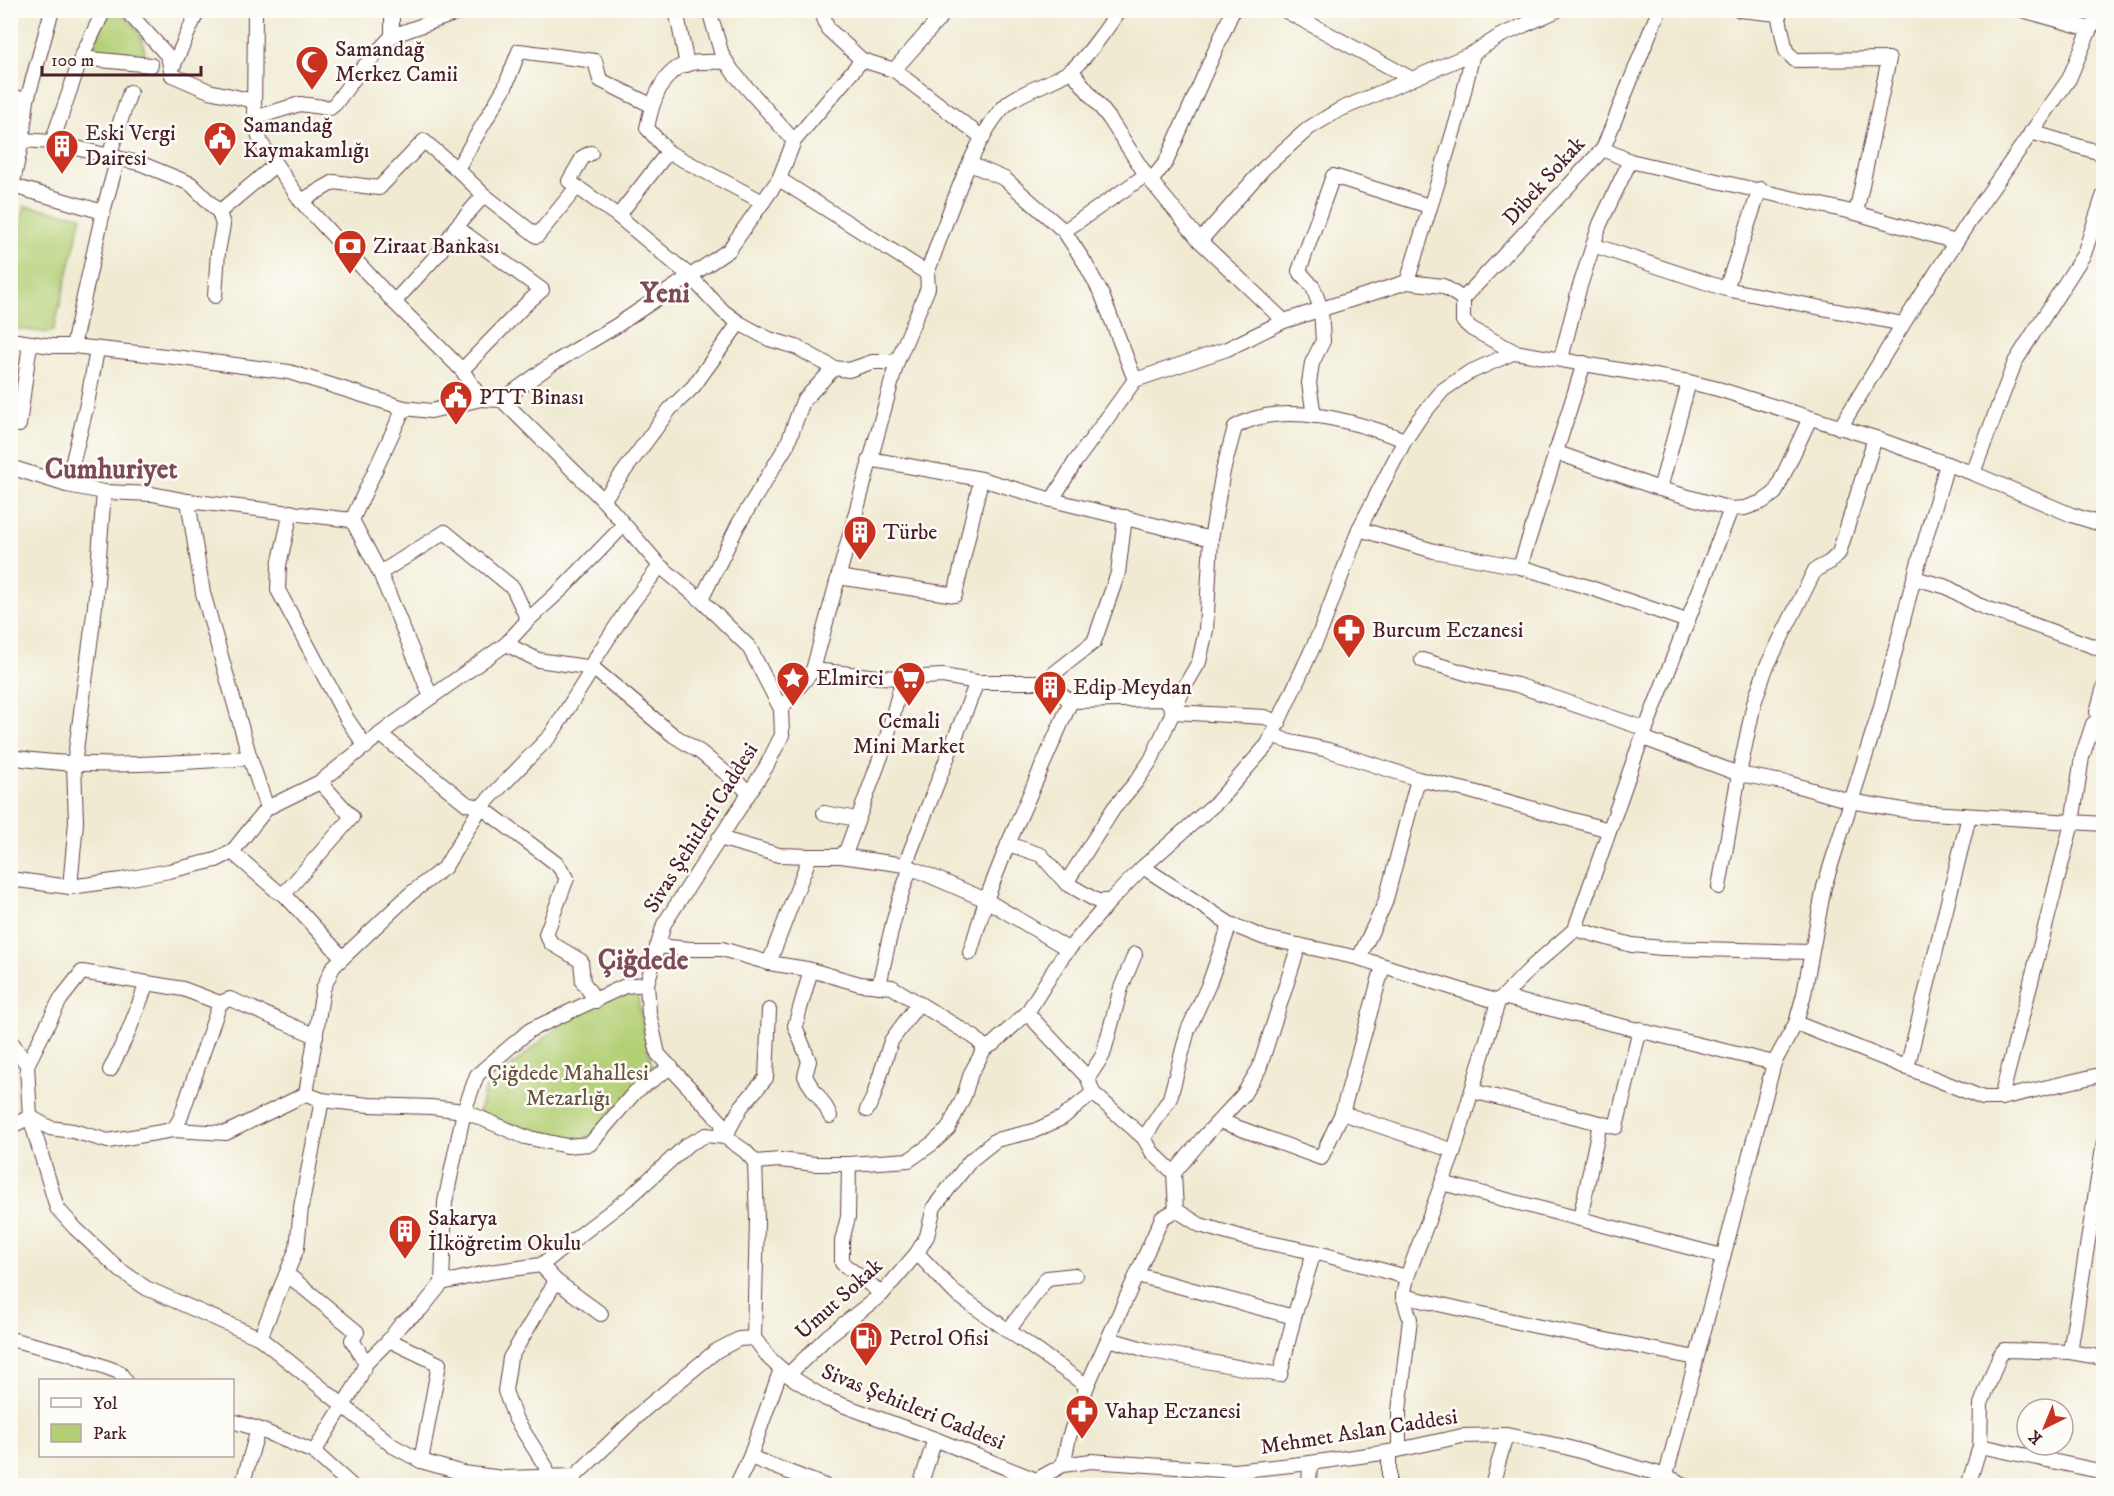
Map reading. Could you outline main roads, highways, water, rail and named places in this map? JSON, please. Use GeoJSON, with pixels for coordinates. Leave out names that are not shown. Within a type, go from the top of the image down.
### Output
{"type":"FeatureCollection","features":[{"type":"Feature","properties":{"kind":"place","name":"Samandağ Merkez Camii"},"geometry":{"type":"Point","coordinates":[312,91]}},
{"type":"Feature","properties":{"kind":"place","name":"Samandağ Kaymakamlığı"},"geometry":{"type":"Point","coordinates":[220,167]}},
{"type":"Feature","properties":{"kind":"place","name":"Eski Vergi Dairesi"},"geometry":{"type":"Point","coordinates":[62,175]}},
{"type":"Feature","properties":{"kind":"place","name":"Ziraat Bankası"},"geometry":{"type":"Point","coordinates":[350,275]}},
{"type":"Feature","properties":{"kind":"place","name":"PTT Binası"},"geometry":{"type":"Point","coordinates":[456,426]}},
{"type":"Feature","properties":{"kind":"place","name":"Türbe"},"geometry":{"type":"Point","coordinates":[860,561]}},
{"type":"Feature","properties":{"kind":"place","name":"Burcum Eczanesi"},"geometry":{"type":"Point","coordinates":[1349,659]}},
{"type":"Feature","properties":{"kind":"place","name":"Elmirci"},"geometry":{"type":"Point","coordinates":[793,707]}},
{"type":"Feature","properties":{"kind":"place","name":"Cemali Mini Market"},"geometry":{"type":"Point","coordinates":[909,707]}},
{"type":"Feature","properties":{"kind":"place","name":"Edip Meydan"},"geometry":{"type":"Point","coordinates":[1050,716]}},
{"type":"Feature","properties":{"kind":"place","name":"Sakarya İlköğretim Okulu"},"geometry":{"type":"Point","coordinates":[405,1260]}},
{"type":"Feature","properties":{"kind":"place","name":"Petrol Ofisi"},"geometry":{"type":"Point","coordinates":[866,1367]}},
{"type":"Feature","properties":{"kind":"place","name":"Vahap Eczanesi"},"geometry":{"type":"Point","coordinates":[1082,1440]}},
{"type":"Feature","properties":{"kind":"district","name":"Yeni"},"geometry":{"type":"Point","coordinates":[665,293]}},
{"type":"Feature","properties":{"kind":"district","name":"Cumhuriyet"},"geometry":{"type":"Point","coordinates":[111,469]}},
{"type":"Feature","properties":{"kind":"district","name":"Çiğdede"},"geometry":{"type":"Point","coordinates":[643,960]}},
{"type":"Feature","properties":{"kind":"park label","name":"Çiğdede Mahallesi Mezarlığı"},"geometry":{"type":"Point","coordinates":[568,1086]}}]}
